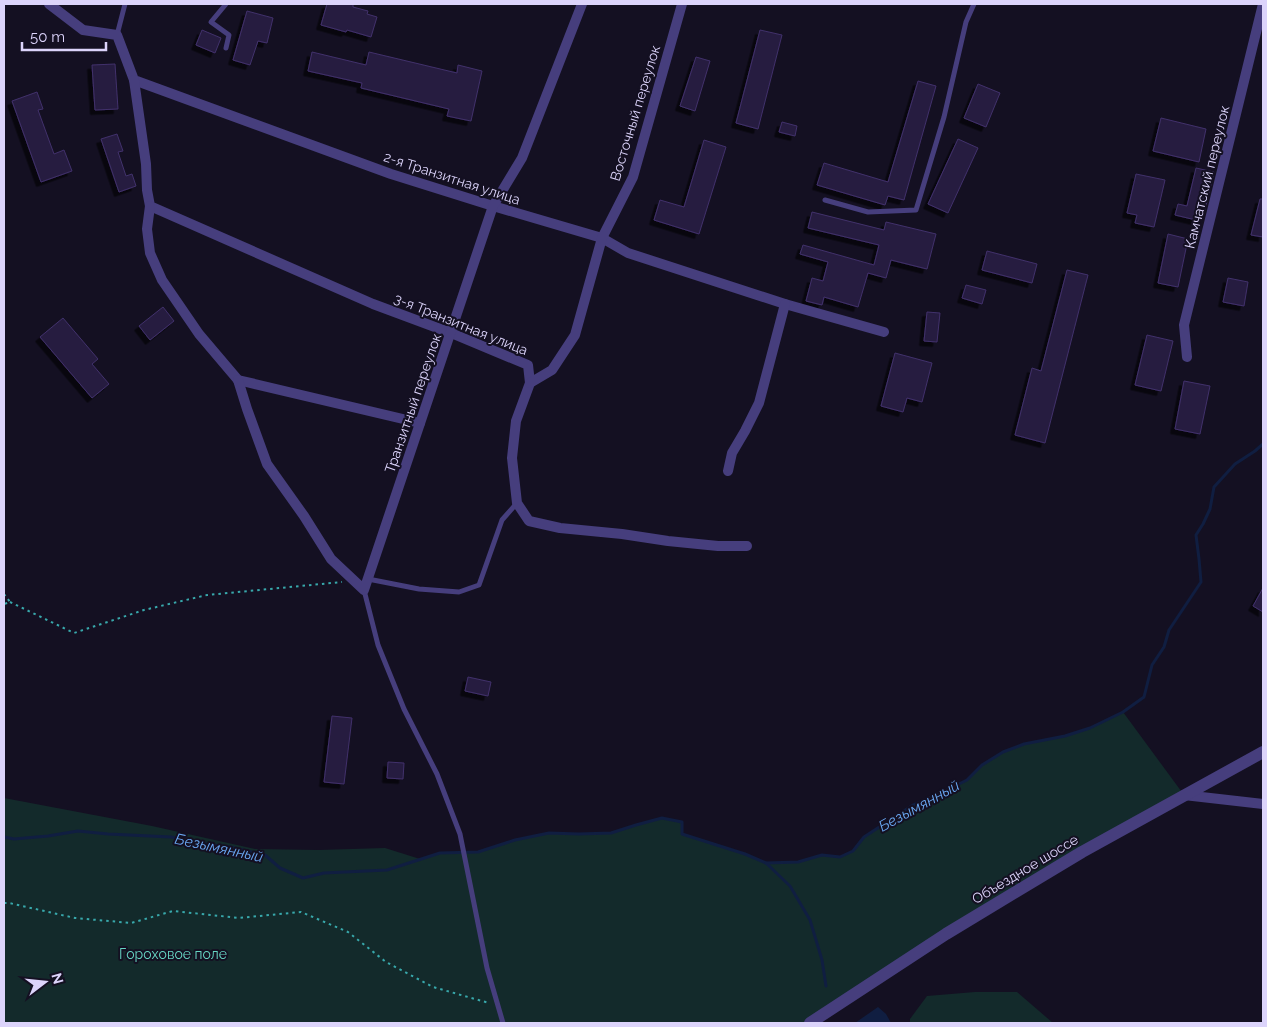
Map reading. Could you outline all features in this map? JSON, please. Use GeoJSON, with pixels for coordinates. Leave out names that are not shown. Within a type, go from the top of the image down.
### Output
{"type":"FeatureCollection","features":[{"type":"Feature","properties":{"kind":"street"},"geometry":{"type":"LineString","coordinates":[[49,4],[83,30],[117,35],[134,80],[150,206],[147,229],[150,253],[162,280],[199,334],[238,380],[267,464],[304,516],[331,559],[364,590]]}},
{"type":"Feature","properties":{"kind":"street","name":"Транзитный переулок"},"geometry":{"type":"LineString","coordinates":[[364,590],[494,206],[522,158],[582,4]]}},
{"type":"Feature","properties":{"kind":"street","name":"Восточный переулок"},"geometry":{"type":"LineString","coordinates":[[530,383],[552,370],[575,335],[602,238],[632,177],[682,4]]}},
{"type":"Feature","properties":{"kind":"street","name":"Камчатский переулок"},"geometry":{"type":"LineString","coordinates":[[1187,357],[1184,325],[1263,4]]}},
{"type":"Feature","properties":{"kind":"street","name":"2-я Транзитная улица"},"geometry":{"type":"LineString","coordinates":[[134,80],[391,174],[602,238],[628,253],[786,304],[884,332]]}},
{"type":"Feature","properties":{"kind":"street","name":"3-я Транзитная улица"},"geometry":{"type":"LineString","coordinates":[[150,206],[373,304],[451,333],[528,365],[530,383]]}},
{"type":"Feature","properties":{"kind":"street"},"geometry":{"type":"LineString","coordinates":[[728,471],[732,453],[759,403],[786,304]]}},
{"type":"Feature","properties":{"kind":"street"},"geometry":{"type":"LineString","coordinates":[[238,380],[420,423]]}},
{"type":"Feature","properties":{"kind":"street"},"geometry":{"type":"LineString","coordinates":[[530,383],[516,420],[512,458],[517,503],[529,521],[560,528],[668,541],[718,546],[747,546]]}},
{"type":"Feature","properties":{"kind":"street","name":"Объездное шоссе"},"geometry":{"type":"LineString","coordinates":[[810,1023],[946,934],[1082,852],[1263,752]]}},
{"type":"Feature","properties":{"kind":"street"},"geometry":{"type":"LineString","coordinates":[[1184,795],[1263,804]]}},
{"type":"Feature","properties":{"kind":"lane"},"geometry":{"type":"LineString","coordinates":[[117,35],[125,4]]}},
{"type":"Feature","properties":{"kind":"lane"},"geometry":{"type":"LineString","coordinates":[[226,4],[211,22],[229,35],[226,48]]}},
{"type":"Feature","properties":{"kind":"lane"},"geometry":{"type":"LineString","coordinates":[[825,200],[868,212],[916,210],[944,117],[966,22],[974,4]]}},
{"type":"Feature","properties":{"kind":"lane"},"geometry":{"type":"LineString","coordinates":[[368,579],[419,589],[459,592],[479,585],[502,520],[517,503]]}},
{"type":"Feature","properties":{"kind":"lane"},"geometry":{"type":"LineString","coordinates":[[364,590],[378,645],[404,709],[437,774],[460,834],[487,968],[503,1023]]}},
{"type":"Feature","properties":{"kind":"path"},"geometry":{"type":"LineString","coordinates":[[4,594],[10,602],[74,633],[144,610],[207,596],[354,581]]}},
{"type":"Feature","properties":{"kind":"path"},"geometry":{"type":"LineString","coordinates":[[4,604],[10,602]]}},
{"type":"Feature","properties":{"kind":"path"},"geometry":{"type":"LineString","coordinates":[[4,903],[75,918],[131,923],[173,911],[239,918],[300,912],[348,932],[386,962],[433,987],[498,1006]]}},
{"type":"Feature","properties":{"kind":"green space","name":"Гороховое поле"},"geometry":{"type":"Polygon","coordinates":[[[1123,712],[1184,795],[810,1023],[4,1023],[4,798],[152,826],[255,849],[385,848],[420,859],[440,853],[478,852],[515,840],[549,833],[611,833],[662,818],[682,822],[683,834],[745,854],[766,863],[798,862],[822,855],[840,857],[853,851],[864,837],[913,805],[967,780],[982,765],[1003,752],[1024,744],[1065,736],[1090,728],[1123,712]]]}},
{"type":"Feature","properties":{"kind":"green space"},"geometry":{"type":"Polygon","coordinates":[[[975,992],[1017,992],[1053,1023],[910,1023],[910,1019],[927,996],[975,992]]]}},
{"type":"Feature","properties":{"kind":"water"},"geometry":{"type":"Polygon","coordinates":[[[878,1007],[886,1014],[891,1023],[855,1023],[878,1007]]]}},
{"type":"Feature","properties":{"kind":"building"},"geometry":{"type":"Polygon","coordinates":[[[327,4],[353,4],[353,7],[368,11],[367,14],[377,17],[371,37],[321,25],[327,4]]]}},
{"type":"Feature","properties":{"kind":"building"},"geometry":{"type":"Polygon","coordinates":[[[247,11],[273,18],[267,43],[258,41],[250,65],[233,60],[247,11]]]}},
{"type":"Feature","properties":{"kind":"building"},"geometry":{"type":"Polygon","coordinates":[[[202,30],[221,38],[215,53],[196,45],[202,30]]]}},
{"type":"Feature","properties":{"kind":"building"},"geometry":{"type":"Polygon","coordinates":[[[760,30],[782,35],[758,129],[736,123],[760,30]]]}},
{"type":"Feature","properties":{"kind":"building"},"geometry":{"type":"Polygon","coordinates":[[[312,52],[366,65],[369,52],[457,73],[458,65],[482,71],[471,121],[447,116],[449,109],[361,88],[362,83],[308,71],[312,52]]]}},
{"type":"Feature","properties":{"kind":"building"},"geometry":{"type":"Polygon","coordinates":[[[696,57],[710,61],[695,111],[680,106],[696,57]]]}},
{"type":"Feature","properties":{"kind":"building"},"geometry":{"type":"Polygon","coordinates":[[[115,64],[118,109],[95,110],[92,65],[115,64]]]}},
{"type":"Feature","properties":{"kind":"building"},"geometry":{"type":"Polygon","coordinates":[[[918,81],[936,86],[904,200],[888,196],[885,205],[817,185],[824,163],[888,182],[918,81]]]}},
{"type":"Feature","properties":{"kind":"building"},"geometry":{"type":"Polygon","coordinates":[[[978,84],[1000,93],[986,127],[964,118],[978,84]]]}},
{"type":"Feature","properties":{"kind":"building"},"geometry":{"type":"Polygon","coordinates":[[[37,92],[43,109],[38,110],[54,154],[64,150],[72,171],[41,182],[12,101],[37,92]]]}},
{"type":"Feature","properties":{"kind":"building"},"geometry":{"type":"Polygon","coordinates":[[[1161,118],[1206,129],[1199,162],[1153,151],[1161,118]]]}},
{"type":"Feature","properties":{"kind":"building"},"geometry":{"type":"Polygon","coordinates":[[[782,122],[797,126],[795,136],[779,132],[782,122]]]}},
{"type":"Feature","properties":{"kind":"building"},"geometry":{"type":"Polygon","coordinates":[[[117,134],[123,151],[118,152],[126,176],[132,174],[136,186],[119,192],[101,139],[117,134]]]}},
{"type":"Feature","properties":{"kind":"building"},"geometry":{"type":"Polygon","coordinates":[[[958,139],[978,148],[948,213],[928,204],[958,139]]]}},
{"type":"Feature","properties":{"kind":"building"},"geometry":{"type":"Polygon","coordinates":[[[704,140],[726,147],[699,234],[654,220],[660,200],[684,207],[704,140]]]}},
{"type":"Feature","properties":{"kind":"building"},"geometry":{"type":"Polygon","coordinates":[[[1196,168],[1214,172],[1205,210],[1198,208],[1196,220],[1175,215],[1178,204],[1187,206],[1196,168]]]}},
{"type":"Feature","properties":{"kind":"building"},"geometry":{"type":"Polygon","coordinates":[[[1136,174],[1165,180],[1154,227],[1135,223],[1137,215],[1127,213],[1136,174]]]}},
{"type":"Feature","properties":{"kind":"building"},"geometry":{"type":"Polygon","coordinates":[[[1260,199],[1263,199],[1263,237],[1251,235],[1260,199]]]}},
{"type":"Feature","properties":{"kind":"building"},"geometry":{"type":"Polygon","coordinates":[[[812,212],[884,230],[886,222],[936,234],[927,269],[891,260],[886,278],[868,273],[858,307],[824,297],[822,305],[806,301],[812,278],[823,281],[828,262],[800,254],[803,245],[874,265],[879,245],[808,228],[812,212]]]}},
{"type":"Feature","properties":{"kind":"building"},"geometry":{"type":"Polygon","coordinates":[[[1168,234],[1188,239],[1178,287],[1158,283],[1168,234]]]}},
{"type":"Feature","properties":{"kind":"building"},"geometry":{"type":"Polygon","coordinates":[[[987,251],[1037,264],[1032,283],[982,270],[987,251]]]}},
{"type":"Feature","properties":{"kind":"building"},"geometry":{"type":"Polygon","coordinates":[[[1067,270],[1088,275],[1045,443],[1015,435],[1032,368],[1041,371],[1067,270]]]}},
{"type":"Feature","properties":{"kind":"building"},"geometry":{"type":"Polygon","coordinates":[[[1228,278],[1248,282],[1244,306],[1223,302],[1228,278]]]}},
{"type":"Feature","properties":{"kind":"building"},"geometry":{"type":"Polygon","coordinates":[[[966,285],[986,290],[982,304],[962,298],[966,285]]]}},
{"type":"Feature","properties":{"kind":"building"},"geometry":{"type":"Polygon","coordinates":[[[163,307],[174,321],[150,340],[139,326],[163,307]]]}},
{"type":"Feature","properties":{"kind":"building"},"geometry":{"type":"Polygon","coordinates":[[[927,312],[940,313],[937,342],[924,341],[927,312]]]}},
{"type":"Feature","properties":{"kind":"building"},"geometry":{"type":"Polygon","coordinates":[[[63,318],[98,359],[92,364],[109,384],[92,398],[40,337],[63,318]]]}},
{"type":"Feature","properties":{"kind":"building"},"geometry":{"type":"Polygon","coordinates":[[[1147,335],[1173,341],[1161,391],[1135,385],[1147,335]]]}},
{"type":"Feature","properties":{"kind":"building"},"geometry":{"type":"Polygon","coordinates":[[[895,353],[932,363],[922,402],[907,398],[903,412],[881,406],[895,353]]]}},
{"type":"Feature","properties":{"kind":"building"},"geometry":{"type":"Polygon","coordinates":[[[1184,381],[1210,386],[1200,434],[1175,429],[1184,381]]]}},
{"type":"Feature","properties":{"kind":"building"},"geometry":{"type":"Polygon","coordinates":[[[1263,588],[1263,612],[1253,606],[1263,588]]]}},
{"type":"Feature","properties":{"kind":"building"},"geometry":{"type":"Polygon","coordinates":[[[468,677],[491,682],[488,696],[465,691],[468,677]]]}},
{"type":"Feature","properties":{"kind":"building"},"geometry":{"type":"Polygon","coordinates":[[[332,716],[352,718],[344,784],[324,782],[332,716]]]}},
{"type":"Feature","properties":{"kind":"building"},"geometry":{"type":"Polygon","coordinates":[[[388,762],[404,763],[403,779],[387,778],[388,762]]]}},
{"type":"Feature","properties":{"kind":"waterway","name":"Безымянный"},"geometry":{"type":"LineString","coordinates":[[4,837],[14,839],[78,831],[171,837],[265,855],[280,868],[303,878],[324,873],[387,870],[440,853],[478,852],[515,840],[549,833],[611,833],[662,818],[682,822],[682,834],[745,854],[766,863],[798,862],[822,855],[840,857],[853,851],[864,837],[913,805],[967,780],[982,765],[1003,752],[1024,744],[1065,736],[1090,728],[1123,712],[1144,697],[1152,665],[1164,647],[1169,630],[1201,582],[1196,535],[1210,509],[1214,487],[1235,464],[1263,444]]}},
{"type":"Feature","properties":{"kind":"waterway"},"geometry":{"type":"LineString","coordinates":[[766,863],[790,886],[810,920],[822,960],[826,986]]}}]}
